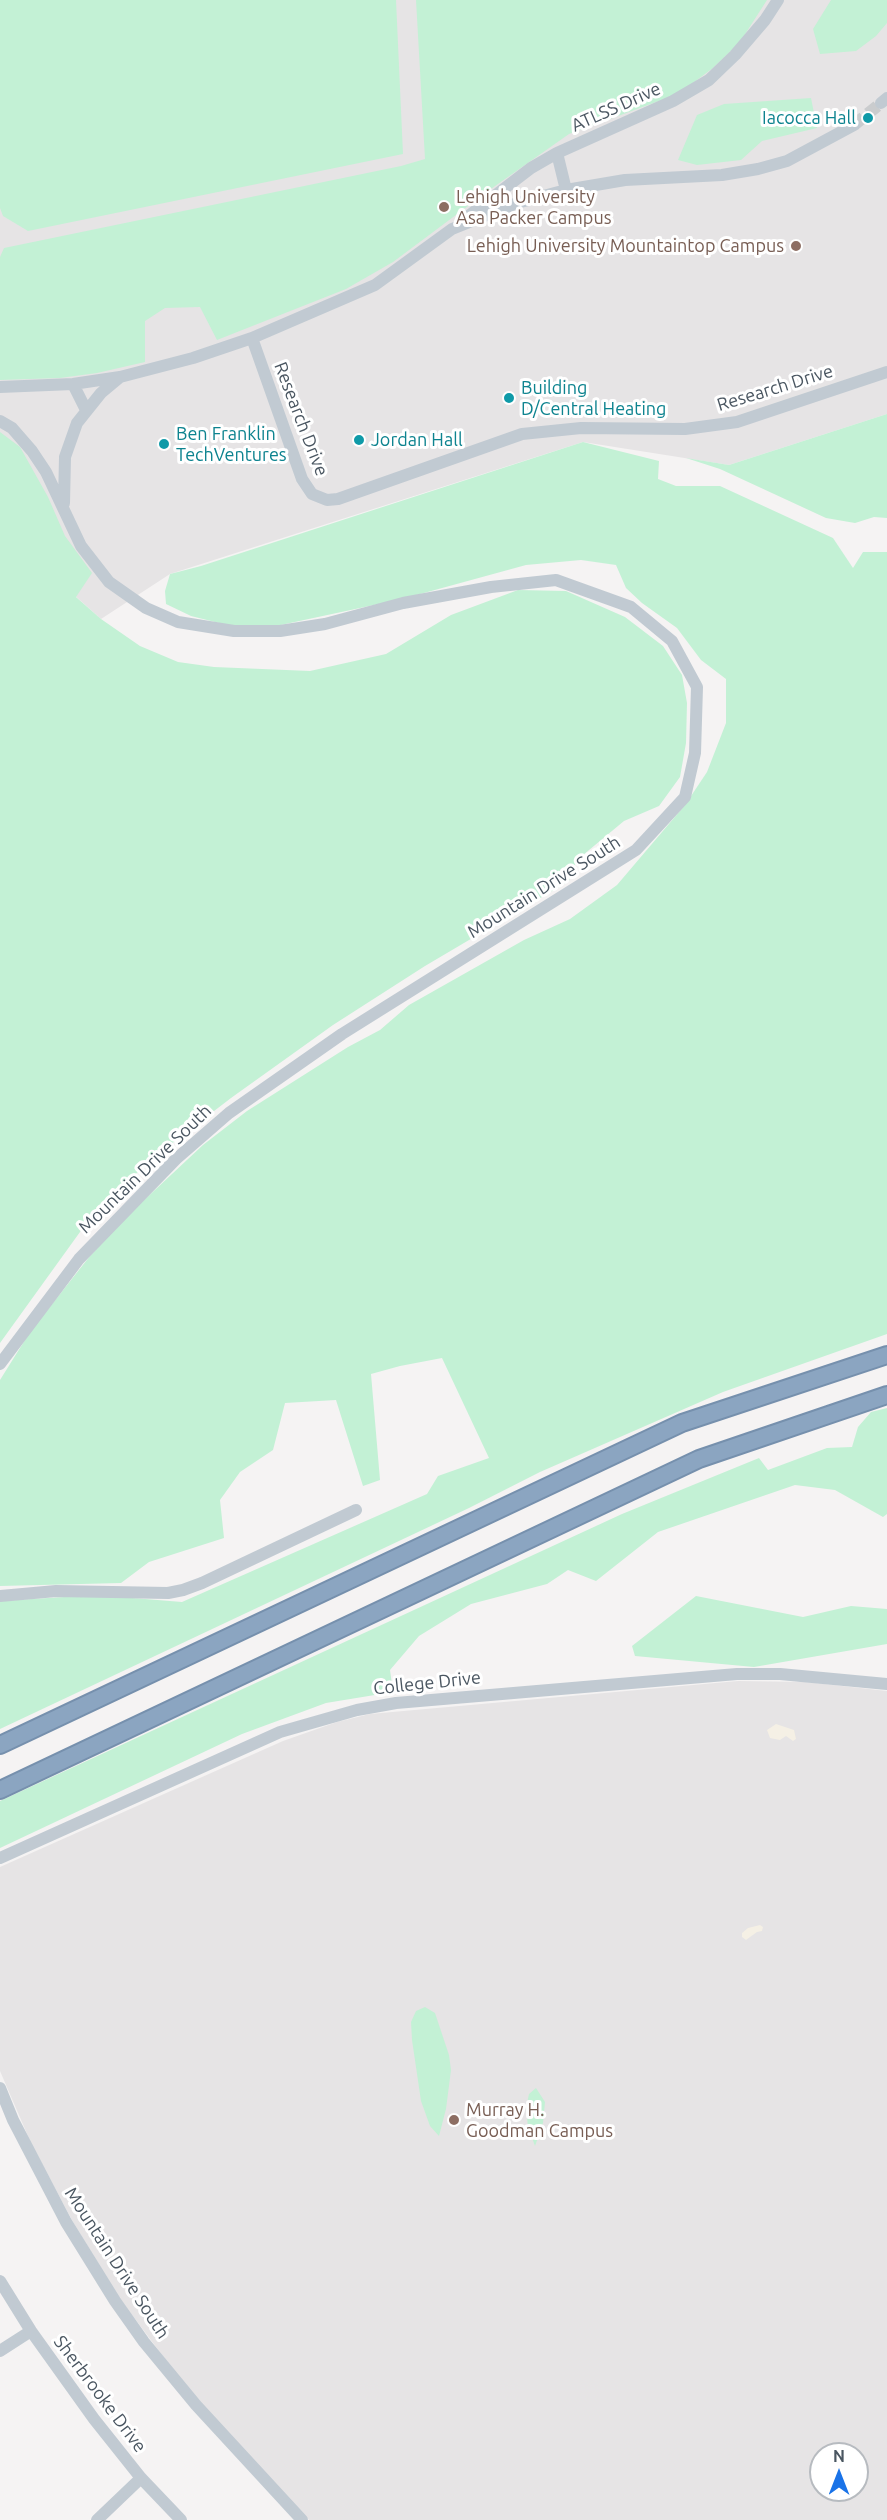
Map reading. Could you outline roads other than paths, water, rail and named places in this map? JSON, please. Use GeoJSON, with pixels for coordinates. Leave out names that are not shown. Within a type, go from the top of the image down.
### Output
{"type":"FeatureCollection","features":[{"type":"Feature","properties":{"kind":"highway"},"geometry":{"type":"LineString","coordinates":[[0,1745],[682,1423],[887,1354]]}},
{"type":"Feature","properties":{"kind":"highway"},"geometry":{"type":"LineString","coordinates":[[0,1790],[699,1459],[887,1395]]}},
{"type":"Feature","properties":{"kind":"street","name":"ATLSS Drive"},"geometry":{"type":"LineString","coordinates":[[452,229],[531,168],[557,153],[673,101],[709,80],[735,56],[765,21],[778,0]]}},
{"type":"Feature","properties":{"kind":"street"},"geometry":{"type":"LineString","coordinates":[[0,387],[73,384],[120,377],[194,358],[252,338],[375,285],[452,229],[517,203],[566,190],[626,180],[722,175],[758,169],[787,161],[854,125]]}},
{"type":"Feature","properties":{"kind":"street"},"geometry":{"type":"LineString","coordinates":[[557,153],[566,190]]}},
{"type":"Feature","properties":{"kind":"street","name":"Research Drive"},"geometry":{"type":"LineString","coordinates":[[252,338],[302,479],[312,494],[327,500],[338,499],[522,434],[581,428],[685,429],[737,422],[887,372]]}},
{"type":"Feature","properties":{"kind":"street","name":"Mountain Drive South"},"geometry":{"type":"LineString","coordinates":[[64,510],[65,457],[77,423],[86,410],[120,377]]}},
{"type":"Feature","properties":{"kind":"street"},"geometry":{"type":"LineString","coordinates":[[73,384],[86,410]]}},
{"type":"Feature","properties":{"kind":"street","name":"Mountain Drive South"},"geometry":{"type":"LineString","coordinates":[[0,421],[12,428],[32,451],[46,472],[81,546],[109,582],[146,608],[178,622],[234,631],[280,631],[325,624],[414,601],[491,587],[556,580],[631,607],[672,641],[697,687],[695,753],[685,797],[636,850],[287,1071],[229,1113],[128,1206],[80,1259],[0,1364]]}},
{"type":"Feature","properties":{"kind":"street"},"geometry":{"type":"LineString","coordinates":[[0,1596],[56,1591],[168,1593],[183,1590],[356,1510]]}},
{"type":"Feature","properties":{"kind":"street","name":"College Drive"},"geometry":{"type":"LineString","coordinates":[[0,1858],[270,1737],[357,1710],[396,1703],[737,1674],[790,1675],[887,1684]]}},
{"type":"Feature","properties":{"kind":"street","name":"Mountain Drive South"},"geometry":{"type":"LineString","coordinates":[[0,2088],[13,2120],[66,2222],[115,2301],[169,2374],[302,2520]]}},
{"type":"Feature","properties":{"kind":"street","name":"Sherbrooke Drive"},"geometry":{"type":"LineString","coordinates":[[0,2281],[31,2331],[94,2419],[141,2478],[181,2520]]}},
{"type":"Feature","properties":{"kind":"street"},"geometry":{"type":"LineString","coordinates":[[0,2351],[31,2331]]}},
{"type":"Feature","properties":{"kind":"street"},"geometry":{"type":"LineString","coordinates":[[97,2520],[141,2478]]}},
{"type":"Feature","properties":{"kind":"tunnel"},"geometry":{"type":"LineString","coordinates":[[854,125],[881,103]]}},
{"type":"Feature","properties":{"kind":"place","name":"Iacocca Hall"},"geometry":{"type":"Point","coordinates":[868,118]}},
{"type":"Feature","properties":{"kind":"place","name":"Lehigh University Asa Packer Campus"},"geometry":{"type":"Point","coordinates":[444,207]}},
{"type":"Feature","properties":{"kind":"place","name":"Lehigh University Mountaintop Campus"},"geometry":{"type":"Point","coordinates":[796,246]}},
{"type":"Feature","properties":{"kind":"place","name":"Building D/Central Heating"},"geometry":{"type":"Point","coordinates":[509,398]}},
{"type":"Feature","properties":{"kind":"place","name":"Jordan Hall"},"geometry":{"type":"Point","coordinates":[359,440]}},
{"type":"Feature","properties":{"kind":"place","name":"Ben Franklin TechVentures"},"geometry":{"type":"Point","coordinates":[164,444]}},
{"type":"Feature","properties":{"kind":"place","name":"Murray H. Goodman Campus"},"geometry":{"type":"Point","coordinates":[454,2120]}}]}
